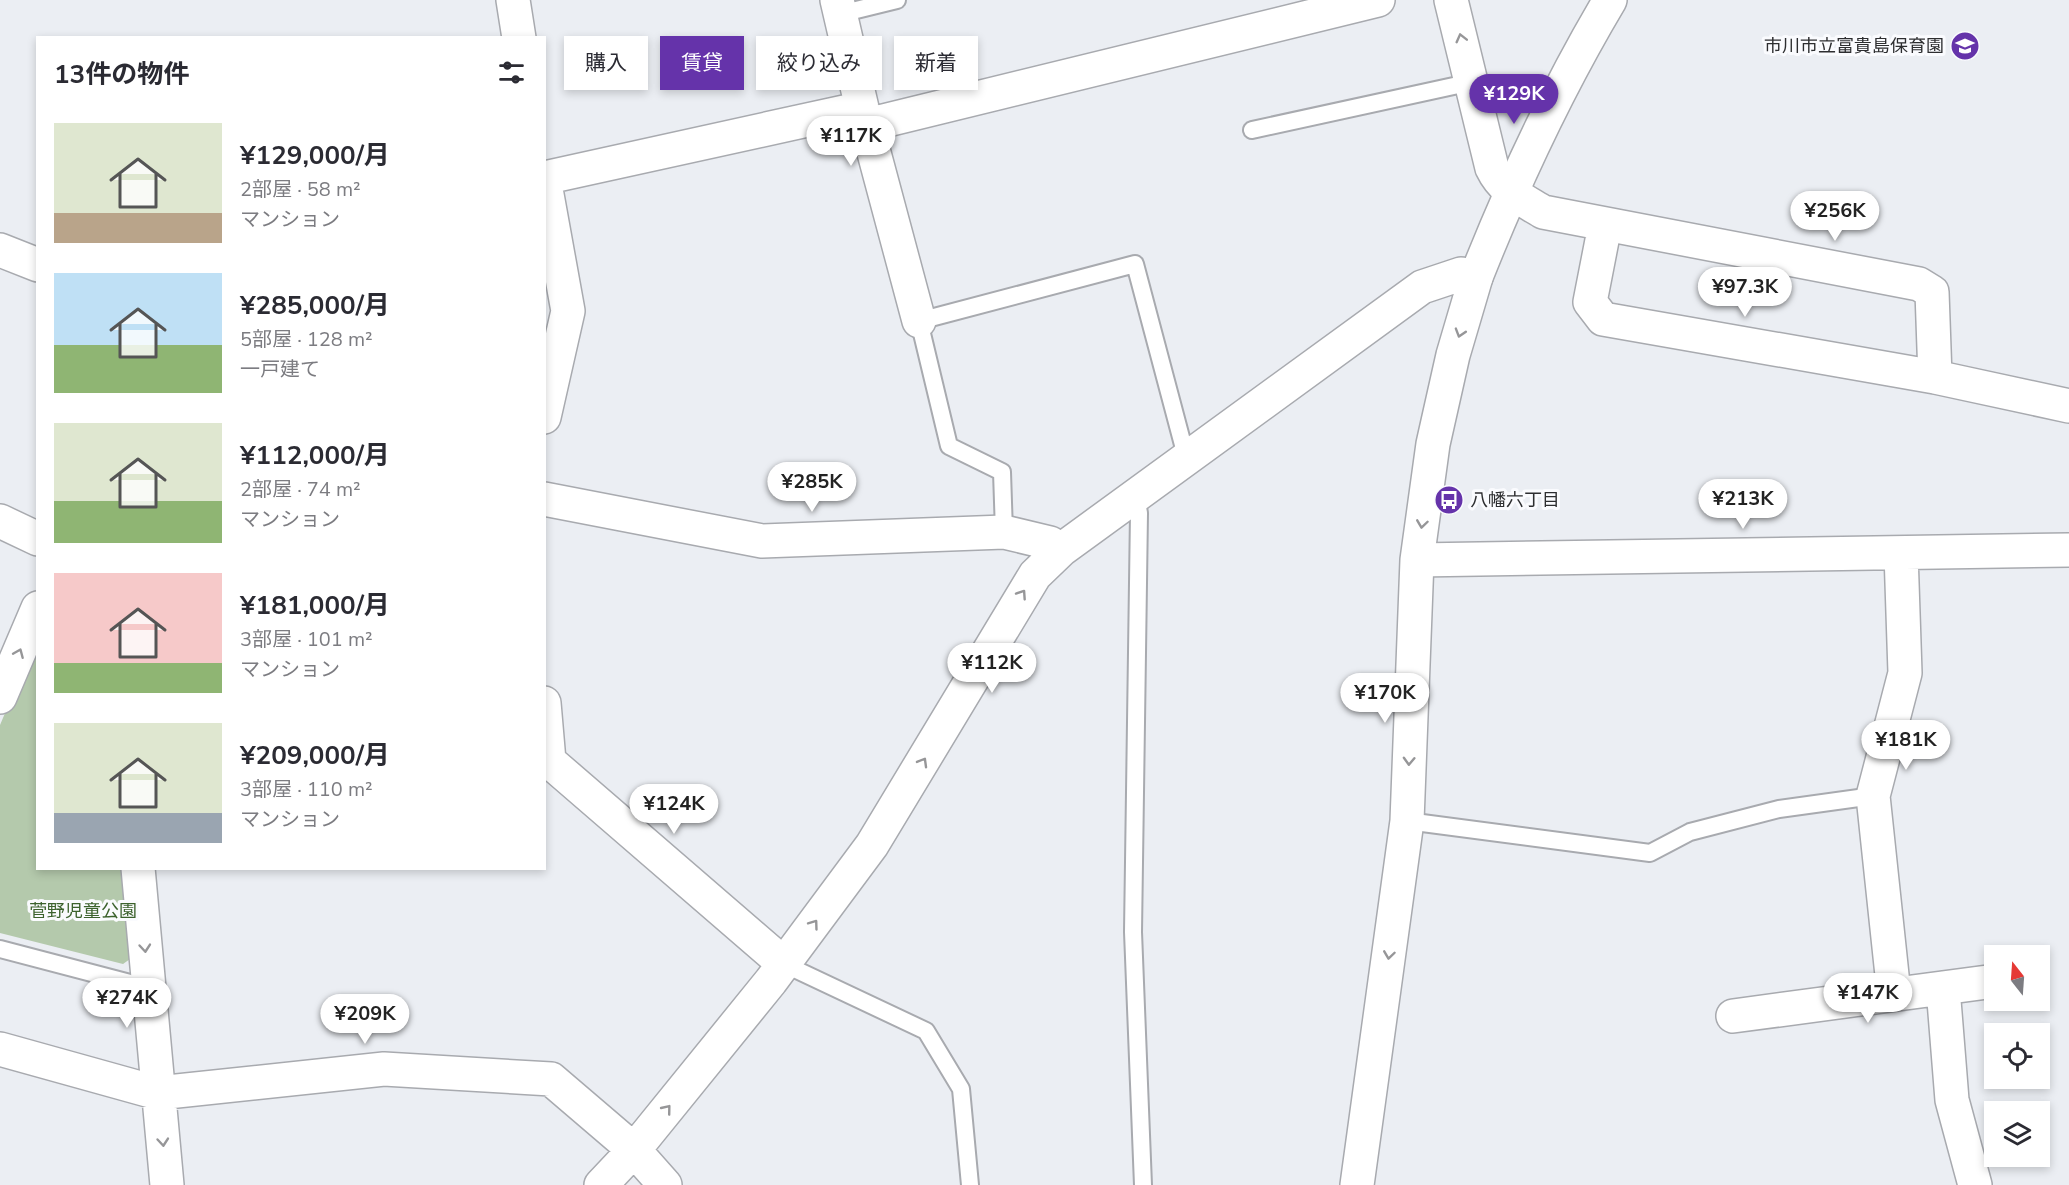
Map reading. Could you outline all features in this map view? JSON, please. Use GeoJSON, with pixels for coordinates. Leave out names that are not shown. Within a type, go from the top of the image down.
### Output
{"type":"FeatureCollection","features":[{"type":"Feature","properties":{"kind":"street"},"geometry":{"type":"LineString","coordinates":[[513,0],[519,36]]}},
{"type":"Feature","properties":{"kind":"street"},"geometry":{"type":"LineString","coordinates":[[546,178],[864,116],[1378,0]]}},
{"type":"Feature","properties":{"kind":"street"},"geometry":{"type":"LineString","coordinates":[[1452,0],[1492,168],[1499,183],[1510,192],[1543,212],[1919,284],[1932,292],[1935,377]]}},
{"type":"Feature","properties":{"kind":"street"},"geometry":{"type":"LineString","coordinates":[[1357,1185],[1407,821],[1417,560],[1433,444],[1453,355],[1476,277],[1510,192],[1571,66],[1610,0]]}},
{"type":"Feature","properties":{"kind":"street"},"geometry":{"type":"LineString","coordinates":[[838,7],[864,116],[919,321]]}},
{"type":"Feature","properties":{"kind":"street"},"geometry":{"type":"LineString","coordinates":[[546,189],[568,311],[546,408]]}},
{"type":"Feature","properties":{"kind":"street"},"geometry":{"type":"LineString","coordinates":[[1605,225],[1590,302],[1603,319],[1935,377],[2069,406]]}},
{"type":"Feature","properties":{"kind":"street"},"geometry":{"type":"LineString","coordinates":[[0,250],[36,264]]}},
{"type":"Feature","properties":{"kind":"street"},"geometry":{"type":"LineString","coordinates":[[601,1185],[634,1150],[784,964],[872,845],[1035,575],[1061,549],[1187,460],[1422,286],[1461,274],[1476,277]]}},
{"type":"Feature","properties":{"kind":"street"},"geometry":{"type":"LineString","coordinates":[[546,499],[762,541],[1004,532],[1050,543],[1061,549]]}},
{"type":"Feature","properties":{"kind":"street"},"geometry":{"type":"LineString","coordinates":[[0,521],[36,538]]}},
{"type":"Feature","properties":{"kind":"street"},"geometry":{"type":"LineString","coordinates":[[1417,560],[2069,550]]}},
{"type":"Feature","properties":{"kind":"street"},"geometry":{"type":"LineString","coordinates":[[1894,994],[1873,796],[1905,674],[1900,553]]}},
{"type":"Feature","properties":{"kind":"street"},"geometry":{"type":"LineString","coordinates":[[0,697],[36,614]]}},
{"type":"Feature","properties":{"kind":"street"},"geometry":{"type":"LineString","coordinates":[[546,742],[547,761],[784,964]]}},
{"type":"Feature","properties":{"kind":"street"},"geometry":{"type":"LineString","coordinates":[[138,870],[167,1185]]}},
{"type":"Feature","properties":{"kind":"street"},"geometry":{"type":"LineString","coordinates":[[1733,1016],[1984,982]]}},
{"type":"Feature","properties":{"kind":"street"},"geometry":{"type":"LineString","coordinates":[[1943,988],[1952,1100],[1975,1185]]}},
{"type":"Feature","properties":{"kind":"street"},"geometry":{"type":"LineString","coordinates":[[0,1049],[158,1093],[384,1069],[552,1079],[634,1150],[665,1185]]}},
{"type":"Feature","properties":{"kind":"lane"},"geometry":{"type":"LineString","coordinates":[[838,7],[897,0]]}},
{"type":"Feature","properties":{"kind":"lane"},"geometry":{"type":"LineString","coordinates":[[1252,130],[1472,82]]}},
{"type":"Feature","properties":{"kind":"lane"},"geometry":{"type":"LineString","coordinates":[[1004,532],[1002,472],[949,446],[919,321],[1135,264],[1187,460]]}},
{"type":"Feature","properties":{"kind":"lane"},"geometry":{"type":"LineString","coordinates":[[1136,497],[1139,513],[1133,932],[1143,1185]]}},
{"type":"Feature","properties":{"kind":"lane"},"geometry":{"type":"LineString","coordinates":[[1407,821],[1650,853],[1690,832],[1779,809],[1873,796]]}},
{"type":"Feature","properties":{"kind":"lane"},"geometry":{"type":"LineString","coordinates":[[0,949],[149,988]]}},
{"type":"Feature","properties":{"kind":"lane"},"geometry":{"type":"LineString","coordinates":[[784,964],[926,1030],[961,1089],[970,1185]]}},
{"type":"Feature","properties":{"kind":"green space","name":"菅野児童公園"},"geometry":{"type":"Polygon","coordinates":[[[36,640],[36,870],[122,870],[130,959],[123,964],[0,933],[0,725],[36,640]]]}},
{"type":"Feature","properties":{"kind":"place","name":"市川市立富貴島保育園"},"geometry":{"type":"Point","coordinates":[1965,46]}},
{"type":"Feature","properties":{"kind":"place","name":"八幡六丁目"},"geometry":{"type":"Point","coordinates":[1449,500]}}]}
